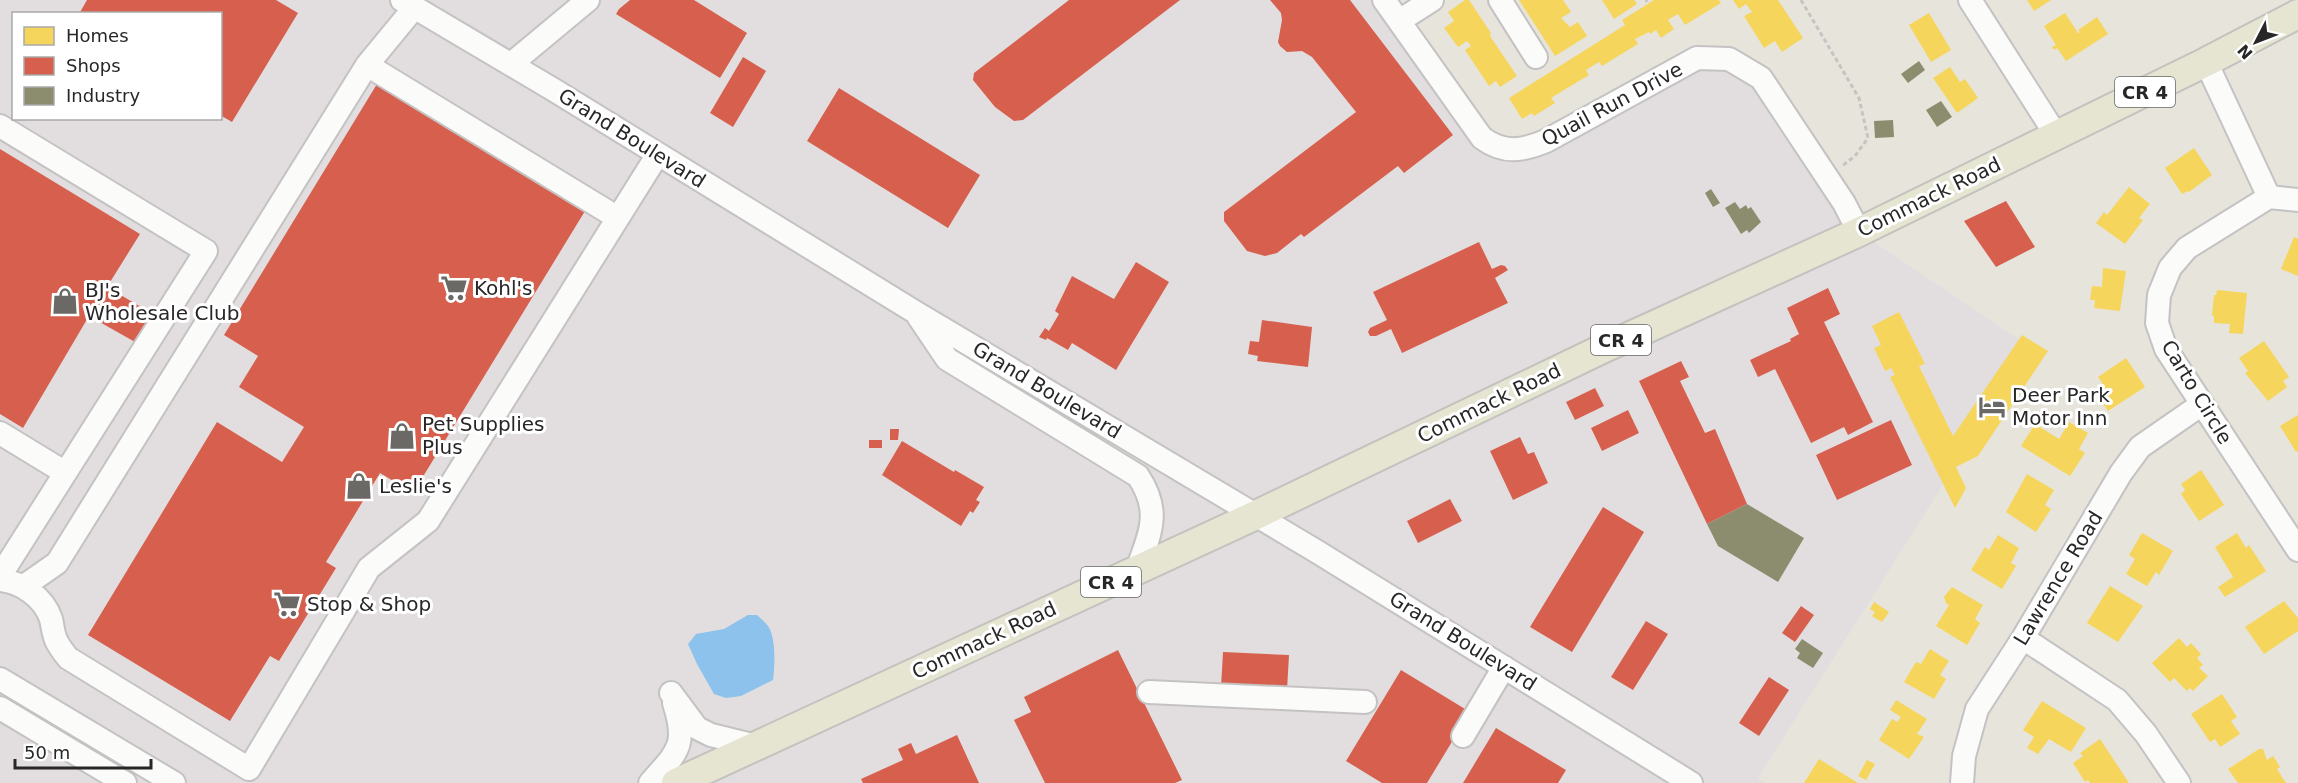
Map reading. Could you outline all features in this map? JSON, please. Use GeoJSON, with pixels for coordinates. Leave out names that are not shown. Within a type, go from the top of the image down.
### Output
{"type":"FeatureCollection","features":[{"type":"Feature","properties":{"kind":"main road","name":"Commack Road"},"geometry":{"type":"LineString","coordinates":[[676,783],[1137,570],[1592,353],[1859,232],[2206,62],[2298,14]]}},
{"type":"Feature","properties":{"kind":"street"},"geometry":{"type":"LineString","coordinates":[[511,64],[588,0]]}},
{"type":"Feature","properties":{"kind":"street","name":"Quail Run Drive"},"geometry":{"type":"LineString","coordinates":[[1384,0],[1482,138],[1500,148],[1531,148],[1697,58],[1729,59],[1761,78],[1827,178],[1859,232]]}},
{"type":"Feature","properties":{"kind":"street"},"geometry":{"type":"LineString","coordinates":[[1399,21],[1432,0]]}},
{"type":"Feature","properties":{"kind":"street"},"geometry":{"type":"LineString","coordinates":[[1500,0],[1536,57]]}},
{"type":"Feature","properties":{"kind":"street"},"geometry":{"type":"LineString","coordinates":[[1970,0],[2056,135]]}},
{"type":"Feature","properties":{"kind":"street"},"geometry":{"type":"LineString","coordinates":[[24,586],[57,563],[367,65],[408,4]]}},
{"type":"Feature","properties":{"kind":"street","name":"Grand Boulevard"},"geometry":{"type":"LineString","coordinates":[[408,4],[511,64],[915,312],[1256,514],[1691,783]]}},
{"type":"Feature","properties":{"kind":"street"},"geometry":{"type":"LineString","coordinates":[[2206,62],[2269,197],[2298,200]]}},
{"type":"Feature","properties":{"kind":"street"},"geometry":{"type":"LineString","coordinates":[[367,65],[618,218]]}},
{"type":"Feature","properties":{"kind":"street"},"geometry":{"type":"LineString","coordinates":[[0,126],[206,251],[64,472],[0,578],[24,586],[34,595],[50,616],[56,640],[68,658],[247,776],[369,568],[428,521],[658,154]]}},
{"type":"Feature","properties":{"kind":"street","name":"Carto Circle"},"geometry":{"type":"LineString","coordinates":[[2269,197],[2187,249],[2170,268],[2159,295],[2157,323],[2166,349],[2298,550]]}},
{"type":"Feature","properties":{"kind":"street"},"geometry":{"type":"LineString","coordinates":[[915,312],[928,335],[947,359],[1138,476],[1145,487],[1154,513],[1153,524],[1137,570]]}},
{"type":"Feature","properties":{"kind":"street","name":"Lawrence Road"},"geometry":{"type":"LineString","coordinates":[[1962,783],[1965,756],[1977,709],[2023,638],[2121,474],[2140,447],[2202,404]]}},
{"type":"Feature","properties":{"kind":"street"},"geometry":{"type":"LineString","coordinates":[[0,433],[64,472]]}},
{"type":"Feature","properties":{"kind":"street"},"geometry":{"type":"LineString","coordinates":[[2023,638],[2117,699],[2146,734],[2179,783]]}},
{"type":"Feature","properties":{"kind":"street"},"geometry":{"type":"LineString","coordinates":[[1463,736],[1504,667]]}},
{"type":"Feature","properties":{"kind":"street"},"geometry":{"type":"LineString","coordinates":[[0,679],[174,783]]}},
{"type":"Feature","properties":{"kind":"street"},"geometry":{"type":"LineString","coordinates":[[1149,692],[1365,702]]}},
{"type":"Feature","properties":{"kind":"street"},"geometry":{"type":"LineString","coordinates":[[650,783],[679,746],[681,726],[671,693],[697,728],[711,735],[756,746]]}},
{"type":"Feature","properties":{"kind":"street"},"geometry":{"type":"LineString","coordinates":[[0,708],[125,783]]}},
{"type":"Feature","properties":{"kind":"path"},"geometry":{"type":"LineString","coordinates":[[1801,0],[1859,98],[1868,138],[1855,156],[1827,178]]}},
{"type":"Feature","properties":{"kind":"shaded area"},"geometry":{"type":"Polygon","coordinates":[[[0,0],[1384,0],[1482,138],[1513,149],[1697,58],[1761,78],[1859,232],[2030,347],[1758,778],[1765,783],[0,783],[0,0]]]}},
{"type":"Feature","properties":{"kind":"water"},"geometry":{"type":"Polygon","coordinates":[[[748,615],[757,615],[771,631],[774,652],[773,680],[741,696],[726,698],[714,694],[688,644],[696,634],[724,629],[748,615]]]}},
{"type":"Feature","properties":{"kind":"building: Homes"},"geometry":{"type":"Polygon","coordinates":[[[1465,0],[1469,0],[1517,76],[1500,87],[1496,81],[1489,86],[1465,50],[1471,46],[1467,41],[1458,47],[1444,28],[1454,21],[1448,12],[1465,0]]]}},
{"type":"Feature","properties":{"kind":"building: Homes"},"geometry":{"type":"Polygon","coordinates":[[[1519,0],[1563,0],[1571,12],[1561,18],[1570,27],[1578,22],[1587,36],[1555,56],[1519,0]]]}},
{"type":"Feature","properties":{"kind":"building: Homes"},"geometry":{"type":"Polygon","coordinates":[[[1602,0],[1634,0],[1637,4],[1614,19],[1602,0]]]}},
{"type":"Feature","properties":{"kind":"building: Homes"},"geometry":{"type":"Polygon","coordinates":[[[1654,0],[1719,0],[1721,3],[1685,25],[1678,14],[1668,20],[1674,29],[1661,38],[1656,30],[1635,39],[1638,44],[1602,66],[1599,62],[1586,70],[1589,75],[1551,98],[1555,103],[1534,116],[1532,113],[1522,119],[1509,98],[1625,25],[1622,20],[1654,0]]]}},
{"type":"Feature","properties":{"kind":"building: Homes"},"geometry":{"type":"Polygon","coordinates":[[[1733,0],[1778,0],[1803,38],[1782,52],[1775,41],[1764,48],[1744,16],[1752,12],[1746,4],[1739,9],[1733,0]]]}},
{"type":"Feature","properties":{"kind":"building: Homes"},"geometry":{"type":"Polygon","coordinates":[[[2027,0],[2051,0],[2034,11],[2027,0]]]}},
{"type":"Feature","properties":{"kind":"building: Homes"},"geometry":{"type":"Polygon","coordinates":[[[1929,13],[1951,50],[1931,62],[1909,25],[1929,13]]]}},
{"type":"Feature","properties":{"kind":"building: Homes"},"geometry":{"type":"Polygon","coordinates":[[[2065,13],[2078,33],[2080,32],[2078,30],[2097,17],[2108,34],[2066,61],[2057,48],[2054,50],[2052,47],[2056,45],[2044,26],[2065,13]]]}},
{"type":"Feature","properties":{"kind":"building: Homes"},"geometry":{"type":"Polygon","coordinates":[[[1950,67],[1960,82],[1965,79],[1978,98],[1957,113],[1933,78],[1950,67]]]}},
{"type":"Feature","properties":{"kind":"building: Homes"},"geometry":{"type":"Polygon","coordinates":[[[2194,148],[2212,175],[2189,192],[2182,194],[2165,168],[2194,148]]]}},
{"type":"Feature","properties":{"kind":"building: Homes"},"geometry":{"type":"Polygon","coordinates":[[[2129,187],[2150,204],[2139,218],[2143,220],[2125,244],[2096,223],[2104,212],[2107,215],[2129,187]]]}},
{"type":"Feature","properties":{"kind":"building: Homes"},"geometry":{"type":"Polygon","coordinates":[[[2294,237],[2298,239],[2298,276],[2281,269],[2294,237]]]}},
{"type":"Feature","properties":{"kind":"building: Homes"},"geometry":{"type":"Polygon","coordinates":[[[2103,268],[2126,271],[2120,311],[2094,308],[2095,300],[2090,300],[2092,286],[2102,287],[2103,268]]]}},
{"type":"Feature","properties":{"kind":"building: Homes"},"geometry":{"type":"Polygon","coordinates":[[[2217,290],[2247,293],[2243,334],[2229,333],[2230,324],[2214,323],[2214,316],[2212,316],[2214,295],[2217,290]]]}},
{"type":"Feature","properties":{"kind":"building: Homes","name":"Deer Park Motor Inn"},"geometry":{"type":"Polygon","coordinates":[[[1899,312],[1925,364],[1919,366],[1953,436],[2022,335],[2048,351],[1978,456],[1956,467],[1966,488],[1955,508],[1890,377],[1895,375],[1891,368],[1885,371],[1874,348],[1881,345],[1872,326],[1899,312]]]}},
{"type":"Feature","properties":{"kind":"building: Homes"},"geometry":{"type":"Polygon","coordinates":[[[2264,341],[2289,377],[2283,381],[2287,387],[2268,401],[2245,373],[2248,371],[2239,358],[2264,341]]]}},
{"type":"Feature","properties":{"kind":"building: Homes"},"geometry":{"type":"Polygon","coordinates":[[[2126,358],[2145,387],[2108,411],[2096,393],[2105,387],[2098,377],[2126,358]]]}},
{"type":"Feature","properties":{"kind":"building: Homes"},"geometry":{"type":"Polygon","coordinates":[[[2298,415],[2298,451],[2296,452],[2280,426],[2298,415]]]}},
{"type":"Feature","properties":{"kind":"building: Homes"},"geometry":{"type":"Polygon","coordinates":[[[2069,422],[2088,433],[2079,449],[2085,453],[2070,476],[2021,446],[2035,424],[2059,439],[2069,422]]]}},
{"type":"Feature","properties":{"kind":"building: Homes"},"geometry":{"type":"Polygon","coordinates":[[[2201,470],[2224,505],[2199,521],[2181,494],[2185,490],[2181,484],[2201,470]]]}},
{"type":"Feature","properties":{"kind":"building: Homes"},"geometry":{"type":"Polygon","coordinates":[[[2027,474],[2054,490],[2045,505],[2051,509],[2036,532],[2006,512],[2027,474]]]}},
{"type":"Feature","properties":{"kind":"building: Homes"},"geometry":{"type":"Polygon","coordinates":[[[2142,533],[2173,551],[2159,575],[2156,572],[2147,586],[2126,574],[2135,559],[2129,555],[2142,533]]]}},
{"type":"Feature","properties":{"kind":"building: Homes"},"geometry":{"type":"Polygon","coordinates":[[[2237,533],[2246,548],[2249,545],[2266,571],[2225,597],[2218,587],[2233,577],[2215,547],[2237,533]]]}},
{"type":"Feature","properties":{"kind":"building: Homes"},"geometry":{"type":"Polygon","coordinates":[[[1998,535],[2019,548],[2011,563],[2016,566],[2002,589],[1971,570],[1985,547],[1989,550],[1998,535]]]}},
{"type":"Feature","properties":{"kind":"building: Homes"},"geometry":{"type":"Polygon","coordinates":[[[2110,586],[2143,606],[2118,642],[2087,623],[2110,586]]]}},
{"type":"Feature","properties":{"kind":"building: Homes"},"geometry":{"type":"Polygon","coordinates":[[[1952,587],[1983,605],[1975,619],[1980,623],[1967,645],[1936,626],[1949,605],[1944,597],[1952,587]]]}},
{"type":"Feature","properties":{"kind":"building: Homes"},"geometry":{"type":"Polygon","coordinates":[[[2284,601],[2298,618],[2298,631],[2264,654],[2245,627],[2284,601]]]}},
{"type":"Feature","properties":{"kind":"building: Homes"},"geometry":{"type":"Polygon","coordinates":[[[1874,602],[1889,612],[1882,622],[1872,616],[1875,612],[1870,609],[1874,602]]]}},
{"type":"Feature","properties":{"kind":"building: Homes"},"geometry":{"type":"Polygon","coordinates":[[[2179,638],[2187,647],[2191,643],[2201,654],[2197,658],[2203,665],[2199,668],[2208,676],[2193,691],[2190,688],[2187,691],[2174,678],[2170,682],[2152,663],[2179,638]]]}},
{"type":"Feature","properties":{"kind":"building: Homes"},"geometry":{"type":"Polygon","coordinates":[[[1930,649],[1949,661],[1940,675],[1946,679],[1934,699],[1904,682],[1916,662],[1921,664],[1930,649]]]}},
{"type":"Feature","properties":{"kind":"building: Homes"},"geometry":{"type":"Polygon","coordinates":[[[2222,694],[2237,717],[2231,721],[2240,734],[2220,747],[2215,739],[2210,742],[2191,714],[2222,694]]]}},
{"type":"Feature","properties":{"kind":"building: Homes"},"geometry":{"type":"Polygon","coordinates":[[[1896,700],[1927,719],[1917,734],[1924,737],[1909,759],[1879,740],[1892,719],[1897,722],[1901,717],[1890,710],[1896,700]]]}},
{"type":"Feature","properties":{"kind":"building: Homes"},"geometry":{"type":"Polygon","coordinates":[[[2042,701],[2086,728],[2071,752],[2049,739],[2038,754],[2027,748],[2034,737],[2023,730],[2042,701]]]}},
{"type":"Feature","properties":{"kind":"building: Homes"},"geometry":{"type":"Polygon","coordinates":[[[2100,739],[2129,783],[2090,783],[2088,780],[2085,782],[2073,763],[2083,756],[2080,753],[2100,739]]]}},
{"type":"Feature","properties":{"kind":"building: Homes"},"geometry":{"type":"Polygon","coordinates":[[[2259,749],[2263,749],[2267,760],[2273,756],[2280,767],[2277,769],[2286,783],[2238,783],[2228,769],[2259,749]]]}},
{"type":"Feature","properties":{"kind":"building: Homes"},"geometry":{"type":"Polygon","coordinates":[[[1819,759],[1858,783],[1804,783],[1819,759]]]}},
{"type":"Feature","properties":{"kind":"building: Homes"},"geometry":{"type":"Polygon","coordinates":[[[1867,760],[1875,764],[1866,780],[1858,776],[1867,760]]]}},
{"type":"Feature","properties":{"kind":"building: Shops"},"geometry":{"type":"Polygon","coordinates":[[[87,0],[276,0],[298,13],[232,122],[222,116],[222,12],[80,12],[87,0]]]}},
{"type":"Feature","properties":{"kind":"building: Shops"},"geometry":{"type":"Polygon","coordinates":[[[630,0],[694,0],[747,33],[720,78],[616,14],[630,0]]]}},
{"type":"Feature","properties":{"kind":"building: Shops"},"geometry":{"type":"Polygon","coordinates":[[[1069,0],[1180,0],[1023,120],[1014,121],[995,107],[973,80],[974,73],[1069,0]]]}},
{"type":"Feature","properties":{"kind":"building: Shops"},"geometry":{"type":"Polygon","coordinates":[[[1270,0],[1350,0],[1453,135],[1404,173],[1398,166],[1304,237],[1301,234],[1277,253],[1265,256],[1247,251],[1224,221],[1224,212],[1356,112],[1312,57],[1302,51],[1287,52],[1280,46],[1278,42],[1281,13],[1270,0]]]}},
{"type":"Feature","properties":{"kind":"building: Shops"},"geometry":{"type":"Polygon","coordinates":[[[743,57],[766,71],[733,127],[710,113],[743,57]]]}},
{"type":"Feature","properties":{"kind":"building: Shops"},"geometry":{"type":"Polygon","coordinates":[[[377,84],[585,211],[413,493],[380,473],[326,562],[336,568],[279,661],[270,656],[230,721],[88,635],[217,422],[282,462],[304,427],[239,387],[258,356],[224,335],[377,84]]]}},
{"type":"Feature","properties":{"kind":"building: Shops"},"geometry":{"type":"Polygon","coordinates":[[[839,88],[980,175],[948,228],[807,141],[839,88]]]}},
{"type":"Feature","properties":{"kind":"building: Shops","name":"BJ's Wholesale Club"},"geometry":{"type":"Polygon","coordinates":[[[0,149],[140,234],[107,287],[153,314],[135,342],[89,316],[23,428],[0,414],[0,149]]]}},
{"type":"Feature","properties":{"kind":"building: Shops"},"geometry":{"type":"Polygon","coordinates":[[[2006,201],[2035,247],[1996,267],[1964,221],[2006,201]]]}},
{"type":"Feature","properties":{"kind":"building: Shops"},"geometry":{"type":"Polygon","coordinates":[[[1479,242],[1492,269],[1501,265],[1508,270],[1495,278],[1508,303],[1402,353],[1391,329],[1376,336],[1370,336],[1368,332],[1370,328],[1387,320],[1373,292],[1479,242]]]}},
{"type":"Feature","properties":{"kind":"building: Shops"},"geometry":{"type":"Polygon","coordinates":[[[1136,262],[1169,282],[1116,370],[1072,343],[1068,350],[1047,338],[1046,340],[1039,337],[1045,328],[1049,331],[1059,314],[1055,311],[1072,276],[1114,299],[1136,262]]]}},
{"type":"Feature","properties":{"kind":"building: Shops"},"geometry":{"type":"Polygon","coordinates":[[[1828,288],[1840,314],[1824,322],[1873,422],[1848,435],[1844,427],[1811,443],[1775,369],[1758,377],[1750,360],[1791,341],[1790,339],[1799,334],[1787,308],[1828,288]]]}},
{"type":"Feature","properties":{"kind":"building: Shops"},"geometry":{"type":"Polygon","coordinates":[[[1262,320],[1312,327],[1308,367],[1257,361],[1258,356],[1248,354],[1250,341],[1259,342],[1262,320]]]}},
{"type":"Feature","properties":{"kind":"building: Shops"},"geometry":{"type":"Polygon","coordinates":[[[1681,361],[1689,377],[1680,381],[1705,433],[1715,429],[1747,504],[1707,524],[1639,381],[1681,361]]]}},
{"type":"Feature","properties":{"kind":"building: Shops"},"geometry":{"type":"Polygon","coordinates":[[[1595,388],[1604,406],[1575,420],[1566,402],[1595,388]]]}},
{"type":"Feature","properties":{"kind":"building: Shops"},"geometry":{"type":"Polygon","coordinates":[[[1628,410],[1639,433],[1602,451],[1591,428],[1628,410]]]}},
{"type":"Feature","properties":{"kind":"building: Shops"},"geometry":{"type":"Polygon","coordinates":[[[1891,420],[1912,465],[1837,500],[1816,455],[1891,420]]]}},
{"type":"Feature","properties":{"kind":"building: Shops"},"geometry":{"type":"Polygon","coordinates":[[[890,429],[899,429],[898,440],[890,440],[890,429]]]}},
{"type":"Feature","properties":{"kind":"building: Shops"},"geometry":{"type":"Polygon","coordinates":[[[1520,437],[1528,454],[1534,452],[1548,483],[1513,500],[1490,451],[1520,437]]]}},
{"type":"Feature","properties":{"kind":"building: Shops"},"geometry":{"type":"Polygon","coordinates":[[[869,440],[882,440],[882,448],[869,448],[869,440]]]}},
{"type":"Feature","properties":{"kind":"building: Shops"},"geometry":{"type":"Polygon","coordinates":[[[902,441],[984,487],[976,500],[980,502],[973,513],[970,511],[961,526],[882,475],[902,441]]]}},
{"type":"Feature","properties":{"kind":"building: Shops"},"geometry":{"type":"Polygon","coordinates":[[[1450,499],[1462,521],[1418,543],[1407,521],[1450,499]]]}},
{"type":"Feature","properties":{"kind":"building: Shops"},"geometry":{"type":"Polygon","coordinates":[[[1603,507],[1644,532],[1572,652],[1530,627],[1603,507]]]}},
{"type":"Feature","properties":{"kind":"building: Shops"},"geometry":{"type":"Polygon","coordinates":[[[1801,606],[1814,615],[1795,642],[1782,633],[1801,606]]]}},
{"type":"Feature","properties":{"kind":"building: Shops"},"geometry":{"type":"Polygon","coordinates":[[[1646,621],[1668,634],[1633,690],[1611,677],[1646,621]]]}},
{"type":"Feature","properties":{"kind":"building: Shops"},"geometry":{"type":"Polygon","coordinates":[[[1118,650],[1182,780],[1175,783],[1045,783],[1014,720],[1031,712],[1024,697],[1118,650]]]}},
{"type":"Feature","properties":{"kind":"building: Shops"},"geometry":{"type":"Polygon","coordinates":[[[1223,652],[1289,655],[1287,690],[1221,687],[1223,652]]]}},
{"type":"Feature","properties":{"kind":"building: Shops"},"geometry":{"type":"Polygon","coordinates":[[[1401,670],[1470,712],[1427,783],[1382,783],[1346,761],[1401,670]]]}},
{"type":"Feature","properties":{"kind":"building: Shops"},"geometry":{"type":"Polygon","coordinates":[[[1769,677],[1789,690],[1759,736],[1739,723],[1769,677]]]}},
{"type":"Feature","properties":{"kind":"building: Shops"},"geometry":{"type":"Polygon","coordinates":[[[1496,728],[1566,770],[1558,783],[1463,783],[1496,728]]]}},
{"type":"Feature","properties":{"kind":"building: Shops"},"geometry":{"type":"Polygon","coordinates":[[[957,735],[979,783],[863,783],[861,779],[903,760],[898,749],[911,743],[916,754],[957,735]]]}},
{"type":"Feature","properties":{"kind":"building: Industry"},"geometry":{"type":"Polygon","coordinates":[[[1919,61],[1925,70],[1908,83],[1901,74],[1919,61]]]}},
{"type":"Feature","properties":{"kind":"building: Industry"},"geometry":{"type":"Polygon","coordinates":[[[1941,101],[1952,117],[1937,127],[1926,110],[1941,101]]]}},
{"type":"Feature","properties":{"kind":"building: Industry"},"geometry":{"type":"Polygon","coordinates":[[[1893,120],[1894,137],[1875,138],[1874,121],[1893,120]]]}},
{"type":"Feature","properties":{"kind":"building: Industry"},"geometry":{"type":"Polygon","coordinates":[[[1711,189],[1720,203],[1713,207],[1705,193],[1711,189]]]}},
{"type":"Feature","properties":{"kind":"building: Industry"},"geometry":{"type":"Polygon","coordinates":[[[1735,202],[1740,209],[1746,205],[1748,209],[1751,207],[1761,222],[1749,233],[1747,230],[1741,234],[1725,208],[1735,202]]]}},
{"type":"Feature","properties":{"kind":"building: Industry"},"geometry":{"type":"Polygon","coordinates":[[[1747,504],[1804,538],[1778,582],[1718,546],[1707,524],[1747,504]]]}},
{"type":"Feature","properties":{"kind":"building: Industry"},"geometry":{"type":"Polygon","coordinates":[[[1802,639],[1823,653],[1813,668],[1797,658],[1800,653],[1795,649],[1802,639]]]}},
{"type":"Feature","properties":{"kind":"place","name":"Kohl's"},"geometry":{"type":"Point","coordinates":[454,288]}},
{"type":"Feature","properties":{"kind":"place","name":"BJ's Wholesale Club"},"geometry":{"type":"Point","coordinates":[65,301]}},
{"type":"Feature","properties":{"kind":"place","name":"Deer Park Motor Inn"},"geometry":{"type":"Point","coordinates":[1992,407]}},
{"type":"Feature","properties":{"kind":"place","name":"Pet Supplies Plus"},"geometry":{"type":"Point","coordinates":[402,436]}},
{"type":"Feature","properties":{"kind":"place","name":"Leslie's"},"geometry":{"type":"Point","coordinates":[359,486]}},
{"type":"Feature","properties":{"kind":"place","name":"Stop & Shop"},"geometry":{"type":"Point","coordinates":[287,604]}}]}
